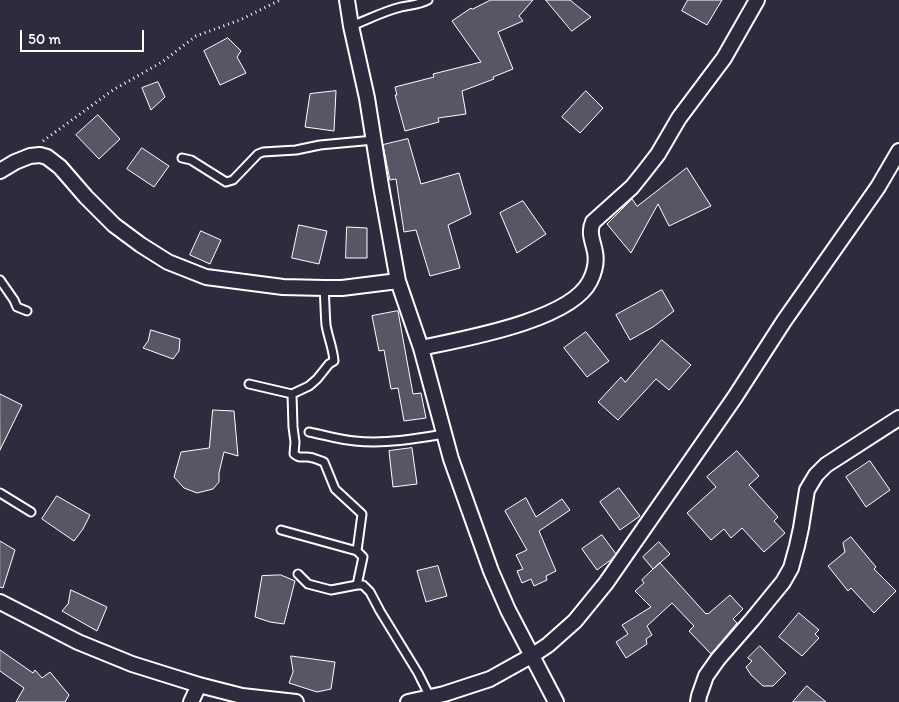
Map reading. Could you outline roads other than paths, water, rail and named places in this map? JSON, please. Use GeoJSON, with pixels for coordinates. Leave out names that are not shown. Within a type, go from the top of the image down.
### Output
{"type":"FeatureCollection","features":[{"type":"Feature","properties":{"kind":"street"},"geometry":{"type":"LineString","coordinates":[[347,0],[367,98],[380,186],[398,282],[420,348],[451,458],[491,571],[508,610],[556,702]]}},
{"type":"Feature","properties":{"kind":"street"},"geometry":{"type":"LineString","coordinates":[[420,348],[498,330],[537,318],[561,308],[578,297],[590,283],[596,268],[590,233],[593,222],[632,187],[658,154],[679,118],[724,58],[757,0]]}},
{"type":"Feature","properties":{"kind":"street"},"geometry":{"type":"LineString","coordinates":[[418,700],[490,679],[548,645],[574,620],[606,583],[735,397],[784,321],[878,188],[899,151]]}},
{"type":"Feature","properties":{"kind":"street"},"geometry":{"type":"LineString","coordinates":[[0,171],[30,156],[40,155],[47,157],[60,167],[114,225],[168,262],[206,277],[283,287],[342,288],[398,282]]}},
{"type":"Feature","properties":{"kind":"street"},"geometry":{"type":"LineString","coordinates":[[698,702],[706,676],[783,582],[791,568],[801,528],[806,490],[816,475],[826,464],[899,418]]}},
{"type":"Feature","properties":{"kind":"street"},"geometry":{"type":"LineString","coordinates":[[0,602],[87,645],[132,664],[242,696],[296,702]]}},
{"type":"Feature","properties":{"kind":"street"},"geometry":{"type":"LineString","coordinates":[[191,702],[199,685]]}},
{"type":"Feature","properties":{"kind":"lane"},"geometry":{"type":"LineString","coordinates":[[351,26],[390,10],[402,6],[415,5],[428,0]]}},
{"type":"Feature","properties":{"kind":"lane"},"geometry":{"type":"LineString","coordinates":[[182,158],[191,160],[226,182],[233,180],[258,154],[263,152],[296,150],[374,140]]}},
{"type":"Feature","properties":{"kind":"lane"},"geometry":{"type":"LineString","coordinates":[[0,280],[17,307],[27,311]]}},
{"type":"Feature","properties":{"kind":"lane"},"geometry":{"type":"LineString","coordinates":[[249,384],[292,394],[310,386],[328,364],[334,361],[326,324],[324,288]]}},
{"type":"Feature","properties":{"kind":"lane"},"geometry":{"type":"LineString","coordinates":[[292,394],[294,454],[299,458],[307,457],[324,462],[335,489],[362,514],[357,551]]}},
{"type":"Feature","properties":{"kind":"lane"},"geometry":{"type":"LineString","coordinates":[[309,432],[357,442],[394,441],[444,434]]}},
{"type":"Feature","properties":{"kind":"lane"},"geometry":{"type":"LineString","coordinates":[[0,493],[31,512]]}},
{"type":"Feature","properties":{"kind":"lane"},"geometry":{"type":"LineString","coordinates":[[281,530],[357,551],[364,557],[357,585]]}},
{"type":"Feature","properties":{"kind":"lane"},"geometry":{"type":"LineString","coordinates":[[298,574],[308,584],[332,590],[363,585],[370,592],[418,673],[418,700]]}}]}
